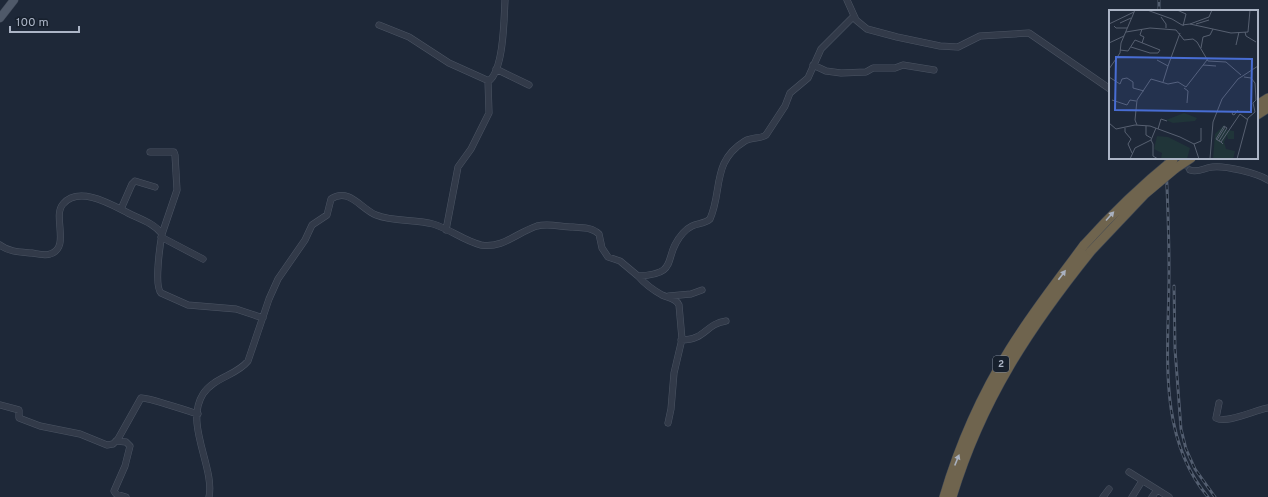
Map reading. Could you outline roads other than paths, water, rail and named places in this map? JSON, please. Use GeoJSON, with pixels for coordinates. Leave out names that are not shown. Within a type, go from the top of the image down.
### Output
{"type":"FeatureCollection","features":[{"type":"Feature","properties":{"kind":"highway"},"geometry":{"type":"LineString","coordinates":[[1258,104],[1268,98]]}},
{"type":"Feature","properties":{"kind":"highway"},"geometry":{"type":"LineString","coordinates":[[1258,114],[1268,108]]}},
{"type":"Feature","properties":{"kind":"highway","name":"2"},"geometry":{"type":"LineString","coordinates":[[952,497],[979,426],[1004,374],[1088,248],[1123,203],[1175,162],[1187,159]]}},
{"type":"Feature","properties":{"kind":"highway","name":"2"},"geometry":{"type":"LineString","coordinates":[[944,497],[972,423],[993,378],[1010,349],[1049,292],[1088,248]]}},
{"type":"Feature","properties":{"kind":"main road"},"geometry":{"type":"LineString","coordinates":[[0,18],[14,0]]}},
{"type":"Feature","properties":{"kind":"street"},"geometry":{"type":"LineString","coordinates":[[488,81],[491,80],[496,69],[503,40],[505,0]]}},
{"type":"Feature","properties":{"kind":"street"},"geometry":{"type":"LineString","coordinates":[[846,0],[853,17],[862,26],[876,32],[946,46],[961,46],[973,38],[980,36],[1029,33],[1109,88]]}},
{"type":"Feature","properties":{"kind":"street"},"geometry":{"type":"LineString","coordinates":[[638,276],[654,274],[665,270],[668,266],[671,250],[683,232],[691,225],[710,219],[718,178],[726,161],[746,140],[766,135],[785,106],[790,93],[806,80],[822,47],[853,17]]}},
{"type":"Feature","properties":{"kind":"street"},"geometry":{"type":"LineString","coordinates":[[379,25],[408,37],[449,63],[488,81]]}},
{"type":"Feature","properties":{"kind":"street"},"geometry":{"type":"LineString","coordinates":[[814,65],[826,71],[841,73],[864,72],[873,68],[895,68],[903,65],[934,70]]}},
{"type":"Feature","properties":{"kind":"street"},"geometry":{"type":"LineString","coordinates":[[496,69],[529,85]]}},
{"type":"Feature","properties":{"kind":"street"},"geometry":{"type":"LineString","coordinates":[[446,230],[458,167],[471,149],[489,113],[488,81]]}},
{"type":"Feature","properties":{"kind":"street"},"geometry":{"type":"LineString","coordinates":[[150,152],[172,152],[175,155],[177,190],[162,235],[159,250],[158,286],[161,293],[188,305],[232,308],[263,318]]}},
{"type":"Feature","properties":{"kind":"street"},"geometry":{"type":"LineString","coordinates":[[1190,170],[1196,171],[1215,167],[1248,172],[1268,180]]}},
{"type":"Feature","properties":{"kind":"street"},"geometry":{"type":"LineString","coordinates":[[121,209],[134,182],[138,180],[155,187]]}},
{"type":"Feature","properties":{"kind":"street"},"geometry":{"type":"LineString","coordinates":[[209,497],[209,479],[201,450],[198,414],[199,402],[207,389],[216,381],[239,369],[248,361],[278,279],[305,240],[312,225],[327,215],[330,201],[335,196],[342,195],[350,198],[377,215],[431,224],[471,242],[485,246],[514,239],[532,228],[542,225],[587,228],[599,234],[602,248],[608,257],[620,261],[647,285],[676,300],[679,305],[681,340],[674,373],[671,409],[668,423]]}},
{"type":"Feature","properties":{"kind":"street"},"geometry":{"type":"LineString","coordinates":[[0,245],[16,252],[53,253],[58,248],[60,241],[60,208],[72,197],[100,200],[121,209],[151,225],[162,235],[203,258]]}},
{"type":"Feature","properties":{"kind":"street"},"geometry":{"type":"LineString","coordinates":[[666,296],[691,294],[702,290]]}},
{"type":"Feature","properties":{"kind":"street"},"geometry":{"type":"LineString","coordinates":[[681,340],[698,338],[714,323],[726,320]]}},
{"type":"Feature","properties":{"kind":"street"},"geometry":{"type":"LineString","coordinates":[[0,405],[20,410],[20,418],[36,425],[80,434],[101,444],[110,445],[116,441],[141,398],[146,398],[171,407],[198,414]]}},
{"type":"Feature","properties":{"kind":"street"},"geometry":{"type":"LineString","coordinates":[[1219,403],[1216,413],[1216,418],[1219,420],[1233,418],[1268,408]]}},
{"type":"Feature","properties":{"kind":"street"},"geometry":{"type":"LineString","coordinates":[[116,441],[126,442],[130,446],[125,466],[114,491],[115,493],[126,497]]}},
{"type":"Feature","properties":{"kind":"street"},"geometry":{"type":"LineString","coordinates":[[1128,472],[1169,497]]}},
{"type":"Feature","properties":{"kind":"street"},"geometry":{"type":"LineString","coordinates":[[1132,497],[1142,481]]}},
{"type":"Feature","properties":{"kind":"street"},"geometry":{"type":"LineString","coordinates":[[1103,497],[1109,489]]}},
{"type":"Feature","properties":{"kind":"street"},"geometry":{"type":"LineString","coordinates":[[1152,497],[1157,490]]}},
{"type":"Feature","properties":{"kind":"tunnel"},"geometry":{"type":"LineString","coordinates":[[1179,159],[1190,170]]}},
{"type":"Feature","properties":{"kind":"railway"},"geometry":{"type":"LineString","coordinates":[[1159,0],[1159,10]]}},
{"type":"Feature","properties":{"kind":"railway"},"geometry":{"type":"LineString","coordinates":[[1166,159],[1169,251],[1168,355],[1172,416],[1179,445],[1191,472],[1208,497]]}},
{"type":"Feature","properties":{"kind":"railway"},"geometry":{"type":"LineString","coordinates":[[1174,286],[1175,349],[1181,429],[1186,449],[1195,469],[1215,497]]}}]}
